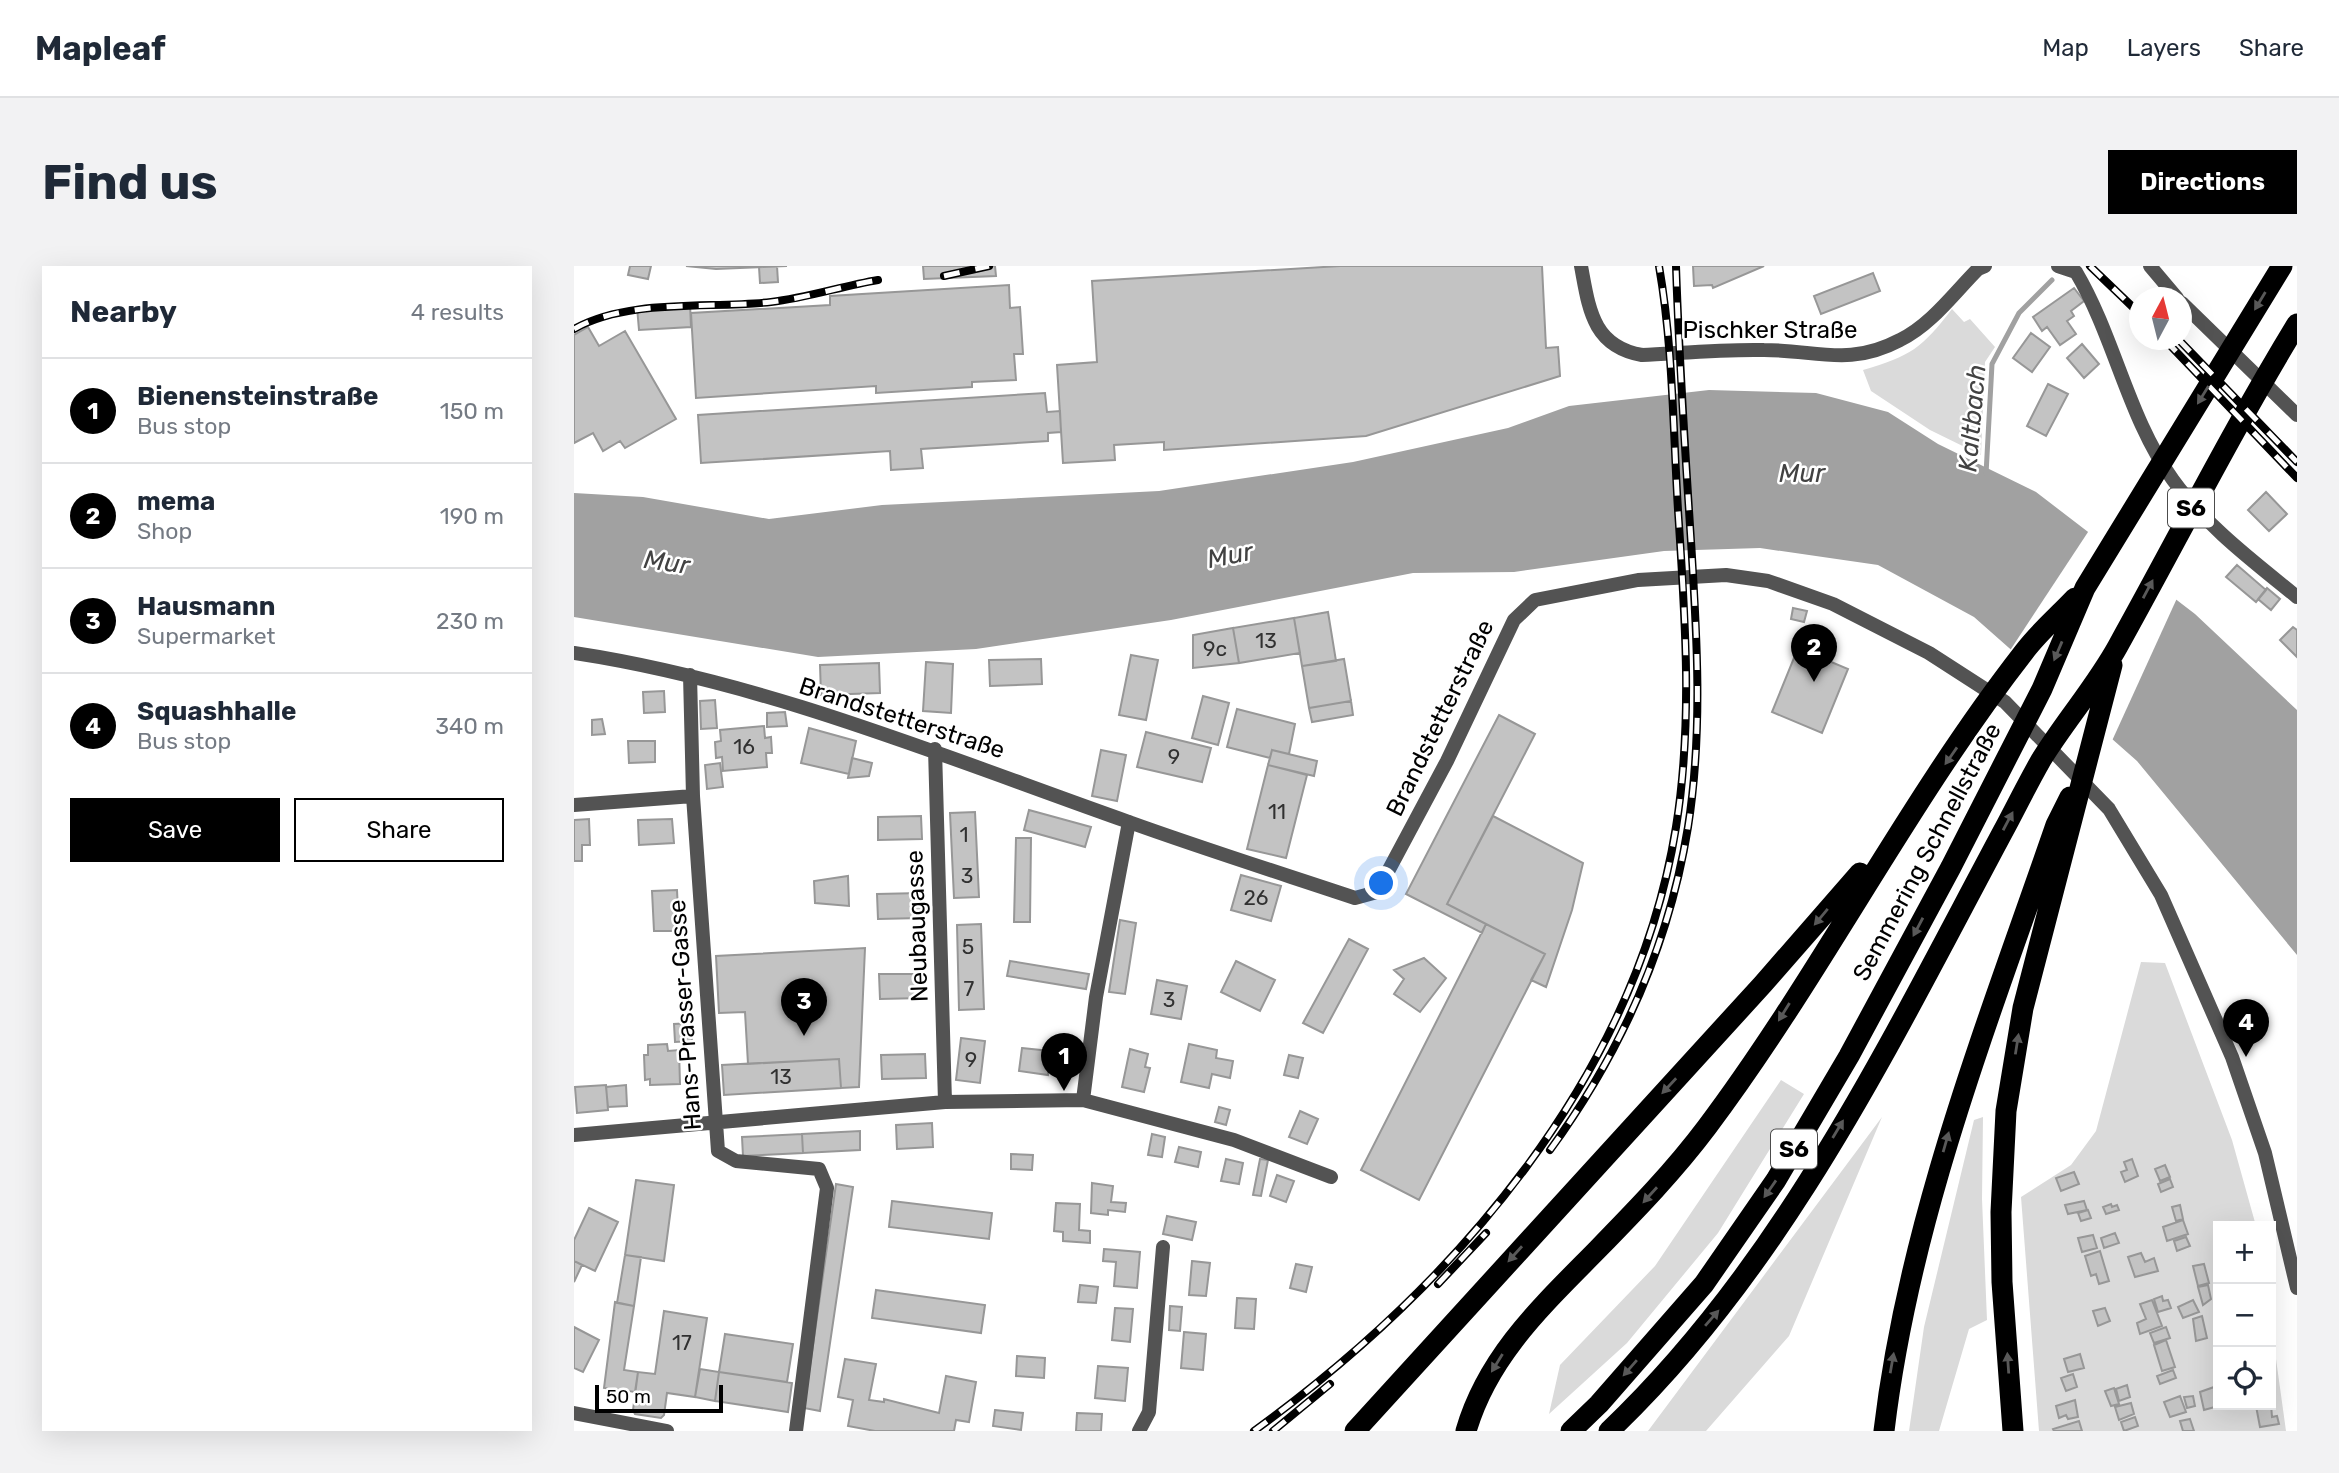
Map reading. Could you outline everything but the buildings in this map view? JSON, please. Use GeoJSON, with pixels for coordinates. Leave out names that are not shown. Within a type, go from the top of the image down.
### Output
{"type":"FeatureCollection","features":[{"type":"Feature","properties":{"kind":"highway","name":"Semmering Schnellstraße"},"geometry":{"type":"LineString","coordinates":[[1571,1431],[1600,1404],[1704,1284],[1776,1180],[1849,1056],[1951,867],[2042,689],[2085,588],[2282,266]]}},
{"type":"Feature","properties":{"kind":"highway","name":"S6"},"geometry":{"type":"LineString","coordinates":[[1609,1431],[1635,1407],[1725,1303],[1799,1196],[1874,1070],[2042,760],[2117,649],[2179,531],[2297,324]]}},
{"type":"Feature","properties":{"kind":"highway"},"geometry":{"type":"LineString","coordinates":[[1469,1422],[1496,1362],[1532,1316],[1651,1195],[1707,1126],[1779,1021],[1899,830],[2025,650],[2085,588]]}},
{"type":"Feature","properties":{"kind":"highway"},"geometry":{"type":"LineString","coordinates":[[2013,1431],[2002,1271],[2001,1212],[2006,1111],[2036,913],[2056,825],[2084,769],[2117,649]]}},
{"type":"Feature","properties":{"kind":"highway"},"geometry":{"type":"LineString","coordinates":[[1355,1431],[1763,984],[1899,830]]}},
{"type":"Feature","properties":{"kind":"highway"},"geometry":{"type":"LineString","coordinates":[[1884,1431],[1892,1364],[1919,1236],[1956,1107],[2036,913]]}},
{"type":"Feature","properties":{"kind":"street","name":"Pischker Straße"},"geometry":{"type":"LineString","coordinates":[[1581,266],[1593,319],[1604,337],[1622,350],[1642,355],[1766,350],[1834,358],[1873,352],[1902,340],[1929,320],[1978,269],[1985,266]]}},
{"type":"Feature","properties":{"kind":"street"},"geometry":{"type":"LineString","coordinates":[[2057,266],[2078,271],[2137,412],[2172,479],[2220,534],[2297,597]]}},
{"type":"Feature","properties":{"kind":"street"},"geometry":{"type":"LineString","coordinates":[[2150,266],[2168,287]]}},
{"type":"Feature","properties":{"kind":"street"},"geometry":{"type":"LineString","coordinates":[[2192,313],[2297,415]]}},
{"type":"Feature","properties":{"kind":"street","name":"Brandstetterstraße"},"geometry":{"type":"LineString","coordinates":[[574,653],[690,675],[935,749],[1129,822],[1355,898],[1377,892],[1447,761],[1514,620],[1535,600],[1611,584],[1678,575],[1726,575],[1799,589],[1929,653],[2005,702],[2109,809],[2161,895],[2232,1057],[2265,1153],[2297,1288]]}},
{"type":"Feature","properties":{"kind":"street","name":"Hans-Prasser-Gasse"},"geometry":{"type":"LineString","coordinates":[[690,675],[694,796],[718,1151],[736,1161],[819,1169],[827,1188],[796,1431]]}},
{"type":"Feature","properties":{"kind":"street","name":"Neubaugasse"},"geometry":{"type":"LineString","coordinates":[[935,749],[945,1102]]}},
{"type":"Feature","properties":{"kind":"street"},"geometry":{"type":"LineString","coordinates":[[574,805],[694,796]]}},
{"type":"Feature","properties":{"kind":"street"},"geometry":{"type":"LineString","coordinates":[[1083,1100],[1096,997],[1129,822]]}},
{"type":"Feature","properties":{"kind":"street"},"geometry":{"type":"LineString","coordinates":[[574,1135],[945,1102],[1083,1100],[1234,1140],[1331,1177]]}},
{"type":"Feature","properties":{"kind":"street"},"geometry":{"type":"LineString","coordinates":[[1139,1431],[1149,1412],[1163,1248]]}},
{"type":"Feature","properties":{"kind":"street"},"geometry":{"type":"LineString","coordinates":[[574,1413],[667,1431]]}},
{"type":"Feature","properties":{"kind":"shaded area"},"geometry":{"type":"Polygon","coordinates":[[[1952,309],[1964,322],[1970,319],[1995,347],[1985,362],[1981,455],[1930,430],[1871,391],[1863,370],[1893,360],[1914,349],[1952,309]]]}},
{"type":"Feature","properties":{"kind":"shaded area"},"geometry":{"type":"Polygon","coordinates":[[[2141,962],[2165,963],[2232,1140],[2255,1221],[2213,1221],[2213,1410],[2276,1410],[2276,1359],[2286,1431],[2039,1431],[2021,1197],[2071,1165],[2096,1131],[2141,962]]]}},
{"type":"Feature","properties":{"kind":"shaded area"},"geometry":{"type":"Polygon","coordinates":[[[1781,1080],[1804,1094],[1718,1233],[1627,1343],[1549,1414],[1560,1365],[1655,1266],[1781,1080]]]}},
{"type":"Feature","properties":{"kind":"shaded area"},"geometry":{"type":"Polygon","coordinates":[[[1882,1117],[1789,1336],[1706,1431],[1648,1431],[1882,1117]]]}},
{"type":"Feature","properties":{"kind":"shaded area"},"geometry":{"type":"Polygon","coordinates":[[[1983,1117],[1982,1199],[1987,1320],[1969,1329],[1939,1431],[1909,1431],[1924,1327],[1974,1120],[1983,1117]]]}},
{"type":"Feature","properties":{"kind":"water","name":"Mur"},"geometry":{"type":"Polygon","coordinates":[[[1709,390],[1816,393],[1888,412],[1938,444],[2036,492],[2195,614],[2297,710],[2297,955],[2137,761],[1974,617],[1878,565],[1760,548],[1664,551],[1514,572],[1413,573],[1171,620],[976,649],[818,657],[574,617],[574,493],[643,497],[769,519],[882,505],[1159,491],[1353,462],[1508,428],[1569,406],[1709,390]]]}},
{"type":"Feature","properties":{"kind":"pier"},"geometry":{"type":"Polygon","coordinates":[[[2090,529],[2178,596],[2111,743],[2009,652],[2090,529]]]}},
{"type":"Feature","properties":{"kind":"waterway","name":"Kaltbach"},"geometry":{"type":"LineString","coordinates":[[1986,474],[1992,364],[2019,313],[2052,280]]}},
{"type":"Feature","properties":{"kind":"railway"},"geometry":{"type":"LineString","coordinates":[[944,276],[989,266]]}},
{"type":"Feature","properties":{"kind":"railway"},"geometry":{"type":"LineString","coordinates":[[1254,1431],[1328,1374],[1399,1311],[1465,1242],[1525,1169],[1578,1090],[1621,1007],[1655,919],[1676,827],[1686,709],[1685,629],[1672,388],[1659,266]]}},
{"type":"Feature","properties":{"kind":"railway"},"geometry":{"type":"LineString","coordinates":[[1550,1150],[1598,1076],[1638,997],[1668,914],[1688,827],[1696,756],[1697,648],[1676,266]]}},
{"type":"Feature","properties":{"kind":"railway"},"geometry":{"type":"LineString","coordinates":[[2090,266],[2129,303]]}},
{"type":"Feature","properties":{"kind":"railway"},"geometry":{"type":"LineString","coordinates":[[574,329],[619,313],[670,307],[771,302],[878,280]]}},
{"type":"Feature","properties":{"kind":"railway"},"geometry":{"type":"LineString","coordinates":[[2175,350],[2297,478]]}},
{"type":"Feature","properties":{"kind":"railway"},"geometry":{"type":"LineString","coordinates":[[2189,350],[2297,462]]}},
{"type":"Feature","properties":{"kind":"railway"},"geometry":{"type":"LineString","coordinates":[[1438,1284],[1486,1233]]}},
{"type":"Feature","properties":{"kind":"railway"},"geometry":{"type":"LineString","coordinates":[[1273,1431],[1330,1384]]}},
{"type":"Feature","properties":{"kind":"place","name":"mema"},"geometry":{"type":"Point","coordinates":[1814,682]}},
{"type":"Feature","properties":{"kind":"place","name":"Hausmann"},"geometry":{"type":"Point","coordinates":[804,1036]}},
{"type":"Feature","properties":{"kind":"place","name":"Squashhalle"},"geometry":{"type":"Point","coordinates":[2246,1057]}},
{"type":"Feature","properties":{"kind":"place","name":"Bienensteinstraße"},"geometry":{"type":"Point","coordinates":[1064,1091]}}]}
